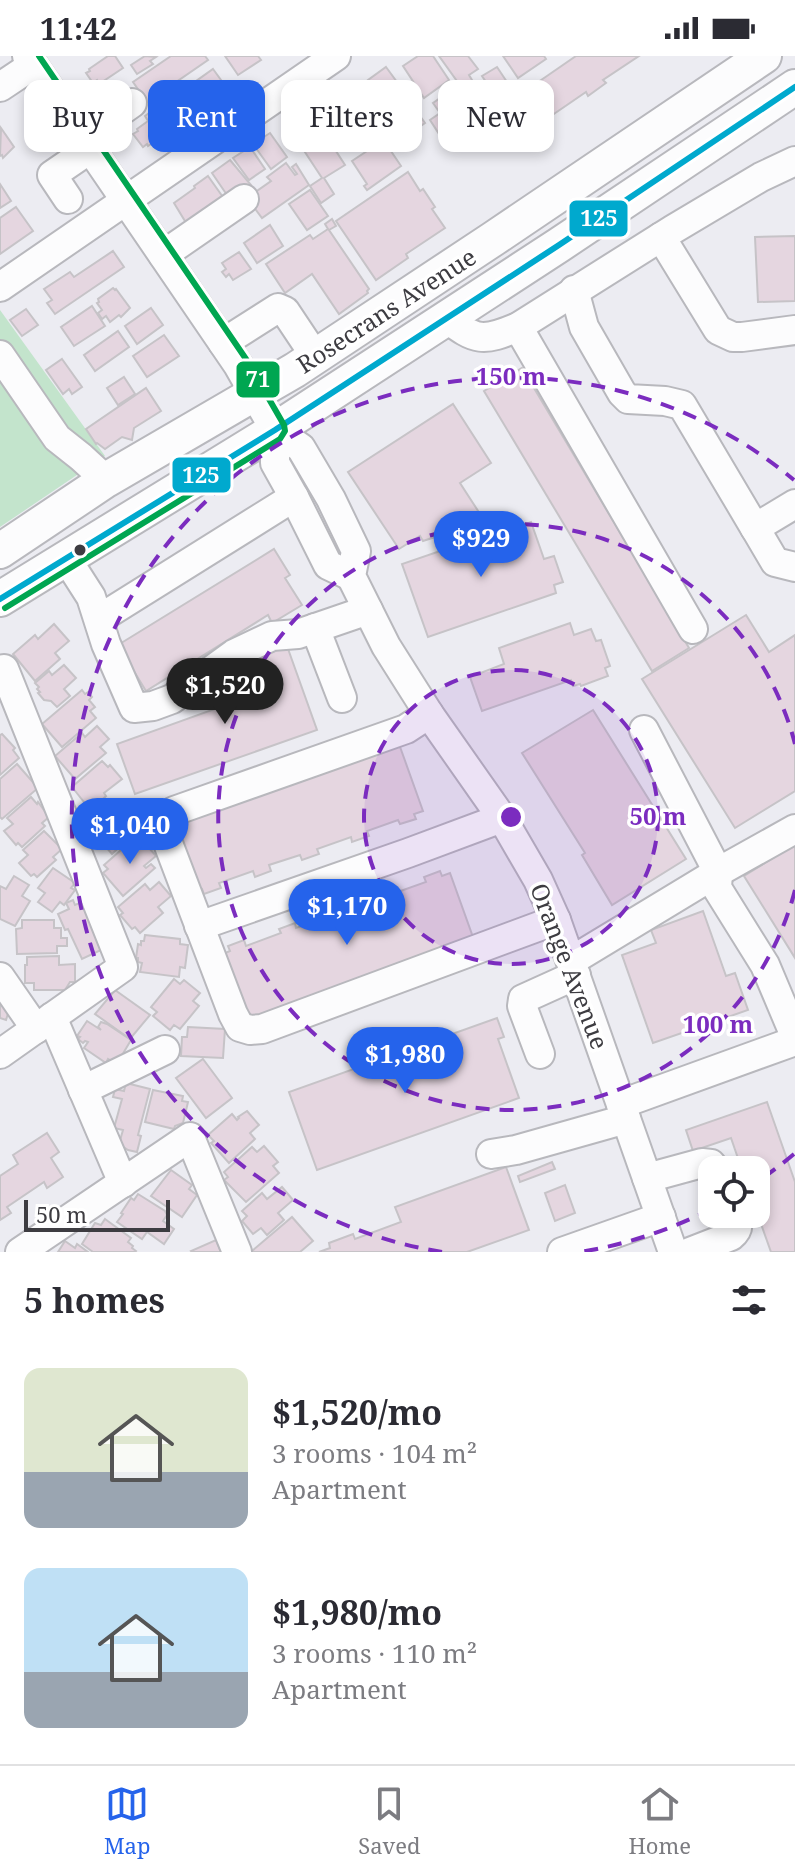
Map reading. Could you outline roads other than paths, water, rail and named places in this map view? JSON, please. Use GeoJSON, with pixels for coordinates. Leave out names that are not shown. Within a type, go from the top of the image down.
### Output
{"type":"FeatureCollection","features":[{"type":"Feature","properties":{"kind":"main road","name":"Rosecrans Avenue"},"geometry":{"type":"LineString","coordinates":[[0,551],[106,480],[256,394],[315,356],[764,56]]}},
{"type":"Feature","properties":{"kind":"main road","name":"Rosecrans Avenue"},"geometry":{"type":"LineString","coordinates":[[0,599],[275,430],[795,87]]}},
{"type":"Feature","properties":{"kind":"street"},"geometry":{"type":"LineString","coordinates":[[0,287],[336,56]]}},
{"type":"Feature","properties":{"kind":"street"},"geometry":{"type":"LineString","coordinates":[[0,87],[30,60]]}},
{"type":"Feature","properties":{"kind":"street","name":"Orange Avenue"},"geometry":{"type":"LineString","coordinates":[[30,60],[44,80]]}},
{"type":"Feature","properties":{"kind":"street"},"geometry":{"type":"LineString","coordinates":[[68,199],[52,175],[77,152]]}},
{"type":"Feature","properties":{"kind":"street","name":"Orange Avenue"},"geometry":{"type":"LineString","coordinates":[[93,152],[223,343],[275,430],[301,448],[331,499],[356,551],[351,576]]}},
{"type":"Feature","properties":{"kind":"street"},"geometry":{"type":"LineString","coordinates":[[446,318],[474,337],[499,335],[518,327],[761,177],[795,161]]}},
{"type":"Feature","properties":{"kind":"street"},"geometry":{"type":"LineString","coordinates":[[163,255],[244,199]]}},
{"type":"Feature","properties":{"kind":"street"},"geometry":{"type":"LineString","coordinates":[[661,237],[718,330],[733,337],[795,330]]}},
{"type":"Feature","properties":{"kind":"street"},"geometry":{"type":"LineString","coordinates":[[574,290],[584,327],[622,393],[628,399],[682,405],[775,562],[795,567]]}},
{"type":"Feature","properties":{"kind":"street"},"geometry":{"type":"LineString","coordinates":[[223,343],[278,308],[285,311],[315,356]]}},
{"type":"Feature","properties":{"kind":"street"},"geometry":{"type":"LineString","coordinates":[[518,327],[693,629]]}},
{"type":"Feature","properties":{"kind":"street"},"geometry":{"type":"LineString","coordinates":[[0,355],[57,438],[106,480]]}},
{"type":"Feature","properties":{"kind":"street","name":"Orange Avenue"},"geometry":{"type":"LineString","coordinates":[[275,430],[275,463],[328,565],[351,576],[396,663],[502,818],[538,880],[556,920],[673,1252]]}},
{"type":"Feature","properties":{"kind":"street"},"geometry":{"type":"LineString","coordinates":[[99,619],[294,497]]}},
{"type":"Feature","properties":{"kind":"street"},"geometry":{"type":"LineString","coordinates":[[755,528],[795,504]]}},
{"type":"Feature","properties":{"kind":"street"},"geometry":{"type":"LineString","coordinates":[[66,558],[91,597],[106,644],[134,708],[153,706],[172,699],[234,654],[272,636],[298,634],[368,610]]}},
{"type":"Feature","properties":{"kind":"street"},"geometry":{"type":"LineString","coordinates":[[315,628],[342,698]]}},
{"type":"Feature","properties":{"kind":"street"},"geometry":{"type":"LineString","coordinates":[[0,671],[4,669],[123,967],[0,1054]]}},
{"type":"Feature","properties":{"kind":"street"},"geometry":{"type":"LineString","coordinates":[[429,714],[406,729],[174,811],[165,820],[163,830],[240,1027],[250,1030],[277,1024],[556,920]]}},
{"type":"Feature","properties":{"kind":"street"},"geometry":{"type":"LineString","coordinates":[[491,1154],[516,1150],[624,1111],[795,1039],[765,965],[717,888],[718,872],[644,730]]}},
{"type":"Feature","properties":{"kind":"street"},"geometry":{"type":"LineString","coordinates":[[199,926],[502,818]]}},
{"type":"Feature","properties":{"kind":"street"},"geometry":{"type":"LineString","coordinates":[[540,1054],[522,1006],[523,999],[718,872],[795,829]]}},
{"type":"Feature","properties":{"kind":"street"},"geometry":{"type":"LineString","coordinates":[[0,977],[44,1023],[83,1090],[123,1183]]}},
{"type":"Feature","properties":{"kind":"street"},"geometry":{"type":"LineString","coordinates":[[83,1090],[165,1050]]}},
{"type":"Feature","properties":{"kind":"street"},"geometry":{"type":"LineString","coordinates":[[20,1252],[190,1137],[237,1252]]}},
{"type":"Feature","properties":{"kind":"street"},"geometry":{"type":"LineString","coordinates":[[647,1178],[698,1164]]}},
{"type":"Feature","properties":{"kind":"street"},"geometry":{"type":"LineString","coordinates":[[562,1252],[661,1217]]}},
{"type":"Feature","properties":{"kind":"street"},"geometry":{"type":"LineString","coordinates":[[690,1252],[731,1236],[737,1228]]}}]}
